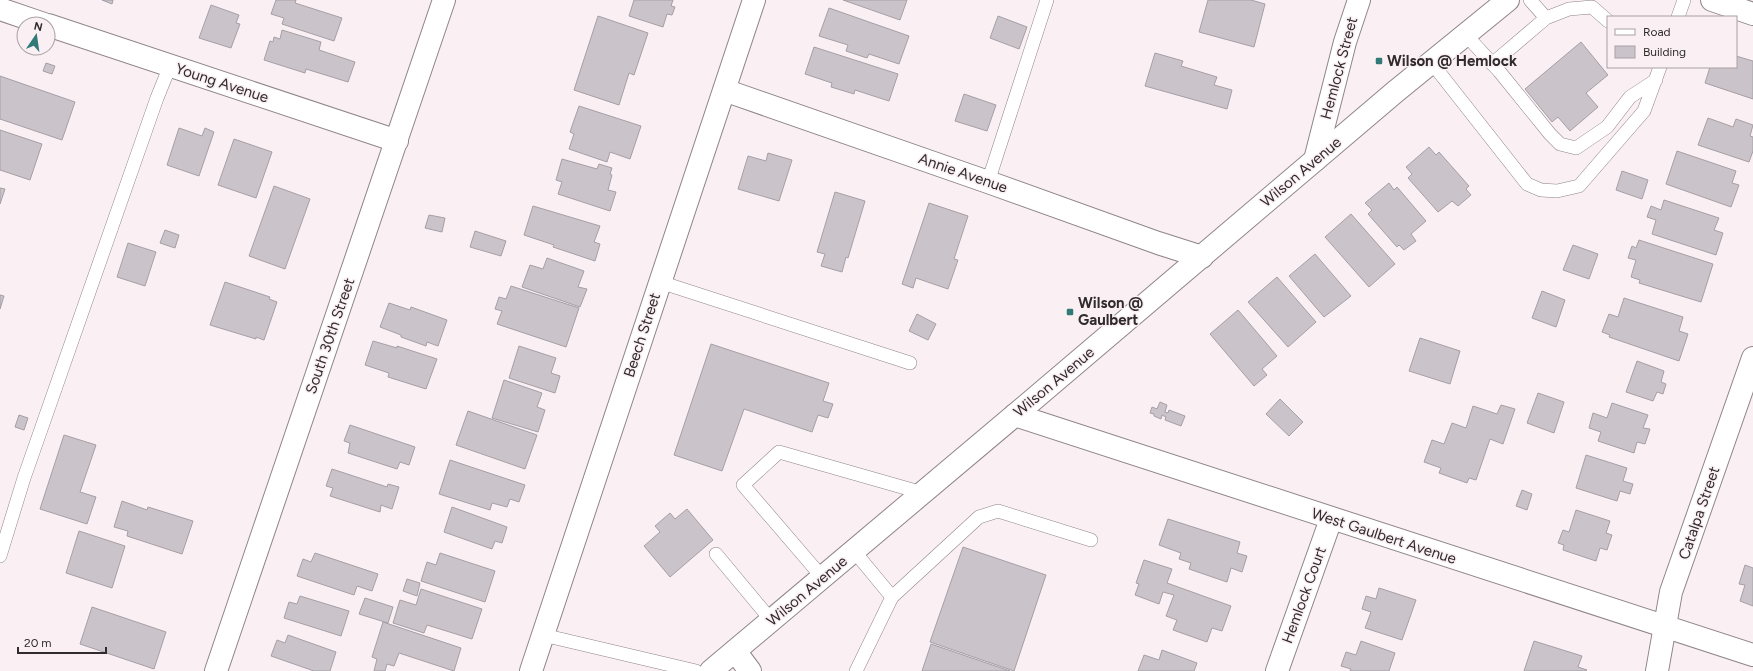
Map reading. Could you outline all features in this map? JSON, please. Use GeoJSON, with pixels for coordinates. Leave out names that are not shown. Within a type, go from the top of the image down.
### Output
{"type":"FeatureCollection","features":[{"type":"Feature","properties":{"kind":"street","name":"South 30th Street"},"geometry":{"type":"LineString","coordinates":[[216,671],[444,0]]}},
{"type":"Feature","properties":{"kind":"street","name":"Beech Street"},"geometry":{"type":"LineString","coordinates":[[531,671],[754,0]]}},
{"type":"Feature","properties":{"kind":"street","name":"Hemlock Street"},"geometry":{"type":"LineString","coordinates":[[1315,160],[1345,42],[1358,0]]}},
{"type":"Feature","properties":{"kind":"street","name":"Wilson Avenue"},"geometry":{"type":"LineString","coordinates":[[711,671],[1431,62],[1508,0]]}},
{"type":"Feature","properties":{"kind":"street"},"geometry":{"type":"LineString","coordinates":[[1712,0],[1753,14]]}},
{"type":"Feature","properties":{"kind":"street"},"geometry":{"type":"LineString","coordinates":[[0,9],[21,16]]}},
{"type":"Feature","properties":{"kind":"street","name":"Young Avenue"},"geometry":{"type":"LineString","coordinates":[[56,28],[397,141]]}},
{"type":"Feature","properties":{"kind":"street","name":"Annie Avenue"},"geometry":{"type":"LineString","coordinates":[[724,90],[1158,243],[1202,257]]}},
{"type":"Feature","properties":{"kind":"street","name":"Catalpa Street"},"geometry":{"type":"LineString","coordinates":[[1657,671],[1671,592],[1753,358]]}},
{"type":"Feature","properties":{"kind":"street","name":"West Gaulbert Avenue"},"geometry":{"type":"LineString","coordinates":[[1015,415],[1753,655]]}},
{"type":"Feature","properties":{"kind":"street","name":"Hemlock Court"},"geometry":{"type":"LineString","coordinates":[[1277,671],[1331,519]]}},
{"type":"Feature","properties":{"kind":"street"},"geometry":{"type":"LineString","coordinates":[[735,651],[750,671]]}},
{"type":"Feature","properties":{"kind":"lane"},"geometry":{"type":"LineString","coordinates":[[988,182],[1047,0]]}},
{"type":"Feature","properties":{"kind":"lane"},"geometry":{"type":"LineString","coordinates":[[1530,0],[1546,18]]}},
{"type":"Feature","properties":{"kind":"lane"},"geometry":{"type":"LineString","coordinates":[[1678,16],[1684,0]]}},
{"type":"Feature","properties":{"kind":"lane"},"geometry":{"type":"LineString","coordinates":[[1492,64],[1546,18],[1569,9],[1593,3],[1607,20]]}},
{"type":"Feature","properties":{"kind":"lane"},"geometry":{"type":"LineString","coordinates":[[1465,34],[1550,134],[1560,144],[1576,148],[1607,127],[1630,97],[1656,80]]}},
{"type":"Feature","properties":{"kind":"lane"},"geometry":{"type":"LineString","coordinates":[[1431,62],[1527,184],[1541,190],[1557,191],[1579,186],[1644,111],[1660,68]]}},
{"type":"Feature","properties":{"kind":"lane"},"geometry":{"type":"LineString","coordinates":[[0,556],[27,470],[157,98],[170,66]]}},
{"type":"Feature","properties":{"kind":"lane"},"geometry":{"type":"LineString","coordinates":[[660,282],[910,362]]}},
{"type":"Feature","properties":{"kind":"lane"},"geometry":{"type":"LineString","coordinates":[[822,577],[743,485],[779,452],[923,493]]}},
{"type":"Feature","properties":{"kind":"lane"},"geometry":{"type":"LineString","coordinates":[[856,671],[892,597],[979,517],[998,511],[1091,540]]}},
{"type":"Feature","properties":{"kind":"lane"},"geometry":{"type":"LineString","coordinates":[[854,551],[892,597]]}},
{"type":"Feature","properties":{"kind":"lane"},"geometry":{"type":"LineString","coordinates":[[716,554],[771,620]]}},
{"type":"Feature","properties":{"kind":"lane"},"geometry":{"type":"LineString","coordinates":[[543,635],[696,671]]}},
{"type":"Feature","properties":{"kind":"building"},"geometry":{"type":"Polygon","coordinates":[[[102,0],[113,0],[112,4],[102,0]]]}},
{"type":"Feature","properties":{"kind":"building"},"geometry":{"type":"Polygon","coordinates":[[[276,0],[296,0],[295,3],[342,18],[334,41],[282,24],[284,18],[271,14],[276,0]]]}},
{"type":"Feature","properties":{"kind":"building"},"geometry":{"type":"Polygon","coordinates":[[[634,0],[673,0],[671,6],[675,7],[672,15],[667,14],[663,27],[629,16],[634,0]]]}},
{"type":"Feature","properties":{"kind":"building"},"geometry":{"type":"Polygon","coordinates":[[[843,0],[907,0],[900,20],[843,0]]]}},
{"type":"Feature","properties":{"kind":"building"},"geometry":{"type":"Polygon","coordinates":[[[1208,0],[1251,0],[1265,4],[1254,47],[1199,32],[1208,0]]]}},
{"type":"Feature","properties":{"kind":"building"},"geometry":{"type":"Polygon","coordinates":[[[211,5],[239,15],[236,23],[240,24],[231,48],[199,38],[211,5]]]}},
{"type":"Feature","properties":{"kind":"building"},"geometry":{"type":"Polygon","coordinates":[[[829,8],[909,36],[899,64],[869,54],[867,58],[846,51],[848,45],[819,36],[829,8]]]}},
{"type":"Feature","properties":{"kind":"building"},"geometry":{"type":"Polygon","coordinates":[[[598,16],[648,33],[634,75],[629,73],[619,105],[574,90],[598,16]]]}},
{"type":"Feature","properties":{"kind":"building"},"geometry":{"type":"Polygon","coordinates":[[[998,16],[1027,27],[1019,49],[990,38],[998,16]]]}},
{"type":"Feature","properties":{"kind":"building"},"geometry":{"type":"Polygon","coordinates":[[[282,30],[321,42],[319,50],[355,62],[348,82],[306,69],[305,73],[264,60],[270,41],[273,42],[274,37],[280,39],[282,30]]]}},
{"type":"Feature","properties":{"kind":"building"},"geometry":{"type":"Polygon","coordinates":[[[1581,42],[1608,75],[1586,93],[1598,107],[1570,131],[1558,117],[1552,122],[1525,89],[1581,42]]]}},
{"type":"Feature","properties":{"kind":"building"},"geometry":{"type":"Polygon","coordinates":[[[814,47],[898,74],[889,101],[855,90],[854,94],[831,87],[832,83],[805,74],[814,47]]]}},
{"type":"Feature","properties":{"kind":"building"},"geometry":{"type":"Polygon","coordinates":[[[1155,53],[1183,61],[1181,66],[1217,77],[1214,85],[1232,90],[1227,109],[1145,86],[1155,53]]]}},
{"type":"Feature","properties":{"kind":"building"},"geometry":{"type":"Polygon","coordinates":[[[1737,56],[1753,61],[1753,99],[1705,83],[1710,68],[1737,68],[1737,56]]]}},
{"type":"Feature","properties":{"kind":"building"},"geometry":{"type":"Polygon","coordinates":[[[46,63],[55,66],[52,74],[43,71],[46,63]]]}},
{"type":"Feature","properties":{"kind":"building"},"geometry":{"type":"Polygon","coordinates":[[[0,76],[75,102],[62,140],[0,119],[0,76]]]}},
{"type":"Feature","properties":{"kind":"building"},"geometry":{"type":"Polygon","coordinates":[[[964,94],[996,105],[987,131],[955,121],[964,94]]]}},
{"type":"Feature","properties":{"kind":"building"},"geometry":{"type":"Polygon","coordinates":[[[579,106],[641,126],[630,159],[610,152],[607,162],[569,149],[574,134],[570,132],[579,106]]]}},
{"type":"Feature","properties":{"kind":"building"},"geometry":{"type":"Polygon","coordinates":[[[1708,118],[1733,127],[1736,119],[1753,125],[1750,136],[1753,137],[1753,151],[1749,162],[1698,145],[1708,118]]]}},
{"type":"Feature","properties":{"kind":"building"},"geometry":{"type":"Polygon","coordinates":[[[179,128],[202,136],[205,128],[214,132],[199,176],[167,165],[179,128]]]}},
{"type":"Feature","properties":{"kind":"building"},"geometry":{"type":"Polygon","coordinates":[[[0,130],[42,144],[30,180],[0,170],[0,130]]]}},
{"type":"Feature","properties":{"kind":"building"},"geometry":{"type":"Polygon","coordinates":[[[234,139],[272,152],[256,198],[218,185],[234,139]]]}},
{"type":"Feature","properties":{"kind":"building"},"geometry":{"type":"Polygon","coordinates":[[[1429,147],[1436,155],[1439,152],[1469,186],[1466,189],[1471,195],[1458,206],[1452,201],[1438,212],[1408,178],[1412,174],[1406,167],[1429,147]]]}},
{"type":"Feature","properties":{"kind":"building"},"geometry":{"type":"Polygon","coordinates":[[[1677,151],[1736,171],[1732,183],[1739,185],[1731,207],[1666,184],[1677,151]]]}},
{"type":"Feature","properties":{"kind":"building"},"geometry":{"type":"Polygon","coordinates":[[[768,153],[792,160],[779,201],[738,189],[748,156],[766,161],[768,153]]]}},
{"type":"Feature","properties":{"kind":"building"},"geometry":{"type":"Polygon","coordinates":[[[562,159],[597,169],[599,164],[612,168],[610,174],[612,175],[608,190],[616,192],[610,211],[558,194],[562,182],[556,180],[562,159]]]}},
{"type":"Feature","properties":{"kind":"building"},"geometry":{"type":"Polygon","coordinates":[[[1622,171],[1648,180],[1642,199],[1616,190],[1622,171]]]}},
{"type":"Feature","properties":{"kind":"building"},"geometry":{"type":"Polygon","coordinates":[[[1389,183],[1394,190],[1397,187],[1426,221],[1411,234],[1416,241],[1404,250],[1399,245],[1397,247],[1368,214],[1372,210],[1365,203],[1389,183]]]}},
{"type":"Feature","properties":{"kind":"building"},"geometry":{"type":"Polygon","coordinates":[[[274,186],[310,199],[285,269],[249,256],[274,186]]]}},
{"type":"Feature","properties":{"kind":"building"},"geometry":{"type":"Polygon","coordinates":[[[0,188],[5,189],[0,204],[0,188]]]}},
{"type":"Feature","properties":{"kind":"building"},"geometry":{"type":"Polygon","coordinates":[[[835,192],[865,201],[848,258],[846,257],[842,272],[821,266],[825,254],[817,252],[835,192]]]}},
{"type":"Feature","properties":{"kind":"building"},"geometry":{"type":"Polygon","coordinates":[[[1664,200],[1719,218],[1714,230],[1723,233],[1716,255],[1652,234],[1656,220],[1647,217],[1651,206],[1661,210],[1664,200]]]}},
{"type":"Feature","properties":{"kind":"building"},"geometry":{"type":"Polygon","coordinates":[[[929,203],[968,216],[954,259],[958,260],[948,289],[916,278],[913,288],[902,284],[929,203]]]}},
{"type":"Feature","properties":{"kind":"building"},"geometry":{"type":"Polygon","coordinates":[[[533,206],[600,226],[594,242],[600,244],[595,261],[553,247],[554,245],[524,235],[533,206]]]}},
{"type":"Feature","properties":{"kind":"building"},"geometry":{"type":"Polygon","coordinates":[[[1351,214],[1395,264],[1369,287],[1325,237],[1351,214]]]}},
{"type":"Feature","properties":{"kind":"building"},"geometry":{"type":"Polygon","coordinates":[[[429,215],[445,218],[442,232],[425,228],[429,215]]]}},
{"type":"Feature","properties":{"kind":"building"},"geometry":{"type":"Polygon","coordinates":[[[165,230],[179,235],[175,248],[160,243],[165,230]]]}},
{"type":"Feature","properties":{"kind":"building"},"geometry":{"type":"Polygon","coordinates":[[[475,231],[506,241],[501,256],[470,247],[475,231]]]}},
{"type":"Feature","properties":{"kind":"building"},"geometry":{"type":"Polygon","coordinates":[[[1639,240],[1713,264],[1701,302],[1639,283],[1640,280],[1631,277],[1636,260],[1628,258],[1632,246],[1636,248],[1639,240]]]}},
{"type":"Feature","properties":{"kind":"building"},"geometry":{"type":"Polygon","coordinates":[[[128,243],[156,252],[145,286],[117,277],[128,243]]]}},
{"type":"Feature","properties":{"kind":"building"},"geometry":{"type":"Polygon","coordinates":[[[1573,245],[1598,254],[1589,279],[1563,270],[1573,245]]]}},
{"type":"Feature","properties":{"kind":"building"},"geometry":{"type":"Polygon","coordinates":[[[1315,254],[1351,296],[1324,317],[1289,276],[1315,254]]]}},
{"type":"Feature","properties":{"kind":"building"},"geometry":{"type":"Polygon","coordinates":[[[547,258],[584,271],[578,287],[587,289],[580,307],[522,287],[530,265],[543,269],[547,258]]]}},
{"type":"Feature","properties":{"kind":"building"},"geometry":{"type":"Polygon","coordinates":[[[1277,277],[1316,322],[1288,347],[1248,302],[1277,277]]]}},
{"type":"Feature","properties":{"kind":"building"},"geometry":{"type":"Polygon","coordinates":[[[225,282],[270,297],[269,299],[277,302],[264,340],[210,325],[225,282]]]}},
{"type":"Feature","properties":{"kind":"building"},"geometry":{"type":"Polygon","coordinates":[[[511,286],[579,308],[566,347],[497,324],[502,311],[495,309],[499,297],[506,299],[511,286]]]}},
{"type":"Feature","properties":{"kind":"building"},"geometry":{"type":"Polygon","coordinates":[[[1542,291],[1565,300],[1556,327],[1532,318],[1542,291]]]}},
{"type":"Feature","properties":{"kind":"building"},"geometry":{"type":"Polygon","coordinates":[[[0,295],[4,296],[0,309],[0,295]]]}},
{"type":"Feature","properties":{"kind":"building"},"geometry":{"type":"Polygon","coordinates":[[[1624,298],[1683,317],[1679,331],[1688,334],[1679,361],[1609,337],[1610,335],[1602,332],[1609,314],[1618,317],[1624,298]]]}},
{"type":"Feature","properties":{"kind":"building"},"geometry":{"type":"Polygon","coordinates":[[[389,303],[410,310],[411,307],[447,320],[438,346],[427,342],[426,346],[401,337],[401,335],[380,327],[389,303]]]}},
{"type":"Feature","properties":{"kind":"building"},"geometry":{"type":"Polygon","coordinates":[[[1238,310],[1277,356],[1262,369],[1267,375],[1254,386],[1210,334],[1238,310]]]}},
{"type":"Feature","properties":{"kind":"building"},"geometry":{"type":"Polygon","coordinates":[[[917,314],[936,324],[928,340],[909,331],[917,314]]]}},
{"type":"Feature","properties":{"kind":"building"},"geometry":{"type":"Polygon","coordinates":[[[1420,338],[1460,351],[1450,384],[1409,371],[1420,338]]]}},
{"type":"Feature","properties":{"kind":"building"},"geometry":{"type":"Polygon","coordinates":[[[373,341],[397,348],[397,346],[437,359],[426,389],[388,377],[389,373],[365,365],[373,341]]]}},
{"type":"Feature","properties":{"kind":"building"},"geometry":{"type":"Polygon","coordinates":[[[711,344],[829,383],[823,401],[833,404],[828,418],[818,415],[812,432],[744,409],[722,471],[674,455],[711,344]]]}},
{"type":"Feature","properties":{"kind":"building"},"geometry":{"type":"Polygon","coordinates":[[[519,346],[556,358],[551,373],[560,376],[555,393],[509,378],[519,346]]]}},
{"type":"Feature","properties":{"kind":"building"},"geometry":{"type":"Polygon","coordinates":[[[1637,361],[1664,371],[1661,382],[1666,384],[1663,394],[1657,392],[1653,401],[1626,392],[1637,361]]]}},
{"type":"Feature","properties":{"kind":"building"},"geometry":{"type":"Polygon","coordinates":[[[504,380],[542,393],[537,407],[545,410],[538,432],[492,418],[504,380]]]}},
{"type":"Feature","properties":{"kind":"building"},"geometry":{"type":"Polygon","coordinates":[[[1538,393],[1564,402],[1554,433],[1527,423],[1538,393]]]}},
{"type":"Feature","properties":{"kind":"building"},"geometry":{"type":"Polygon","coordinates":[[[1280,399],[1303,422],[1289,436],[1266,414],[1280,399]]]}},
{"type":"Feature","properties":{"kind":"building"},"geometry":{"type":"Polygon","coordinates":[[[1160,402],[1167,405],[1165,412],[1168,413],[1169,410],[1185,416],[1181,426],[1165,420],[1166,417],[1162,415],[1161,419],[1150,413],[1152,407],[1157,409],[1160,402]]]}},
{"type":"Feature","properties":{"kind":"building"},"geometry":{"type":"Polygon","coordinates":[[[1612,403],[1648,415],[1643,428],[1650,429],[1645,444],[1637,442],[1634,453],[1598,441],[1601,432],[1589,428],[1593,413],[1607,418],[1612,403]]]}},
{"type":"Feature","properties":{"kind":"building"},"geometry":{"type":"Polygon","coordinates":[[[1501,405],[1515,409],[1503,444],[1490,439],[1476,480],[1469,478],[1467,483],[1439,473],[1441,468],[1424,462],[1432,440],[1444,444],[1452,423],[1466,428],[1473,406],[1497,414],[1501,405]]]}},
{"type":"Feature","properties":{"kind":"building"},"geometry":{"type":"Polygon","coordinates":[[[468,411],[537,435],[525,469],[456,445],[468,411]]]}},
{"type":"Feature","properties":{"kind":"building"},"geometry":{"type":"Polygon","coordinates":[[[19,415],[28,418],[24,430],[15,427],[19,415]]]}},
{"type":"Feature","properties":{"kind":"building"},"geometry":{"type":"Polygon","coordinates":[[[350,425],[415,447],[409,465],[400,462],[397,469],[348,453],[350,443],[344,441],[350,425]]]}},
{"type":"Feature","properties":{"kind":"building"},"geometry":{"type":"Polygon","coordinates":[[[64,435],[96,445],[80,492],[96,497],[87,524],[40,509],[64,435]]]}},
{"type":"Feature","properties":{"kind":"building"},"geometry":{"type":"Polygon","coordinates":[[[1586,455],[1627,468],[1623,481],[1633,484],[1630,494],[1620,491],[1617,501],[1576,488],[1586,455]]]}},
{"type":"Feature","properties":{"kind":"building"},"geometry":{"type":"Polygon","coordinates":[[[450,460],[525,485],[519,502],[510,499],[507,507],[492,503],[490,510],[439,494],[450,460]]]}},
{"type":"Feature","properties":{"kind":"building"},"geometry":{"type":"Polygon","coordinates":[[[332,469],[387,487],[388,484],[399,487],[392,509],[381,505],[380,512],[330,496],[333,488],[326,486],[332,469]]]}},
{"type":"Feature","properties":{"kind":"building"},"geometry":{"type":"Polygon","coordinates":[[[1522,490],[1532,494],[1527,510],[1516,506],[1522,490]]]}},
{"type":"Feature","properties":{"kind":"building"},"geometry":{"type":"Polygon","coordinates":[[[122,501],[147,510],[148,507],[193,521],[182,554],[127,536],[128,531],[114,527],[122,501]]]}},
{"type":"Feature","properties":{"kind":"building"},"geometry":{"type":"Polygon","coordinates":[[[452,507],[507,527],[502,543],[495,541],[492,549],[444,532],[452,507]]]}},
{"type":"Feature","properties":{"kind":"building"},"geometry":{"type":"Polygon","coordinates":[[[687,509],[713,540],[670,577],[644,546],[660,532],[655,526],[670,513],[675,519],[687,509]]]}},
{"type":"Feature","properties":{"kind":"building"},"geometry":{"type":"Polygon","coordinates":[[[1576,510],[1610,521],[1606,533],[1612,535],[1607,550],[1600,548],[1596,561],[1563,550],[1564,545],[1558,543],[1563,530],[1569,532],[1576,510]]]}},
{"type":"Feature","properties":{"kind":"building"},"geometry":{"type":"Polygon","coordinates":[[[1168,519],[1240,542],[1237,553],[1247,556],[1242,572],[1231,568],[1227,582],[1189,569],[1191,563],[1179,559],[1181,553],[1159,545],[1168,519]]]}},
{"type":"Feature","properties":{"kind":"building"},"geometry":{"type":"Polygon","coordinates":[[[79,531],[125,546],[112,588],[66,573],[79,531]]]}},
{"type":"Feature","properties":{"kind":"building"},"geometry":{"type":"Polygon","coordinates":[[[963,547],[1046,575],[1014,671],[930,642],[963,547]]]}},
{"type":"Feature","properties":{"kind":"building"},"geometry":{"type":"Polygon","coordinates":[[[315,553],[378,574],[372,591],[357,586],[354,595],[297,576],[303,559],[311,562],[315,553]]]}},
{"type":"Feature","properties":{"kind":"building"},"geometry":{"type":"Polygon","coordinates":[[[440,553],[495,571],[485,602],[421,581],[427,562],[436,565],[440,553]]]}},
{"type":"Feature","properties":{"kind":"building"},"geometry":{"type":"Polygon","coordinates":[[[1144,560],[1172,569],[1167,583],[1231,606],[1222,631],[1212,628],[1207,642],[1173,630],[1177,620],[1166,616],[1174,595],[1163,592],[1159,604],[1135,595],[1139,584],[1136,583],[1144,560]]]}},
{"type":"Feature","properties":{"kind":"building"},"geometry":{"type":"Polygon","coordinates":[[[1745,565],[1753,568],[1753,606],[1740,601],[1745,585],[1739,584],[1745,565]]]}},
{"type":"Feature","properties":{"kind":"building"},"geometry":{"type":"Polygon","coordinates":[[[407,579],[420,583],[417,596],[403,591],[407,579]]]}},
{"type":"Feature","properties":{"kind":"building"},"geometry":{"type":"Polygon","coordinates":[[[1379,588],[1416,600],[1402,640],[1365,628],[1371,612],[1362,609],[1366,596],[1376,599],[1379,588]]]}},
{"type":"Feature","properties":{"kind":"building"},"geometry":{"type":"Polygon","coordinates":[[[421,589],[482,609],[472,639],[427,625],[424,633],[393,623],[400,600],[416,605],[421,589]]]}},
{"type":"Feature","properties":{"kind":"building"},"geometry":{"type":"Polygon","coordinates":[[[300,596],[349,611],[341,636],[284,618],[289,602],[297,604],[300,596]]]}},
{"type":"Feature","properties":{"kind":"building"},"geometry":{"type":"Polygon","coordinates":[[[365,598],[393,607],[388,623],[359,614],[365,598]]]}},
{"type":"Feature","properties":{"kind":"building"},"geometry":{"type":"Polygon","coordinates":[[[92,607],[166,632],[154,669],[80,644],[92,607]]]}},
{"type":"Feature","properties":{"kind":"building"},"geometry":{"type":"Polygon","coordinates":[[[383,622],[461,648],[454,671],[399,653],[394,666],[387,664],[385,671],[374,671],[377,659],[372,657],[383,622]]]}},
{"type":"Feature","properties":{"kind":"building"},"geometry":{"type":"Polygon","coordinates":[[[288,635],[336,652],[330,671],[314,671],[271,656],[277,640],[285,643],[288,635]]]}},
{"type":"Feature","properties":{"kind":"building"},"geometry":{"type":"Polygon","coordinates":[[[1361,641],[1395,653],[1389,671],[1350,671],[1351,669],[1341,666],[1346,652],[1356,655],[1361,641]]]}},
{"type":"Feature","properties":{"kind":"building"},"geometry":{"type":"Polygon","coordinates":[[[1534,641],[1582,656],[1578,667],[1587,670],[1524,671],[1534,641]]]}},
{"type":"Feature","properties":{"kind":"building"},"geometry":{"type":"Polygon","coordinates":[[[931,644],[1010,671],[922,671],[931,644]]]}},
{"type":"Feature","properties":{"kind":"building"},"geometry":{"type":"Polygon","coordinates":[[[1162,650],[1197,663],[1194,671],[1138,671],[1144,655],[1159,660],[1162,650]]]}},
{"type":"Feature","properties":{"kind":"place","name":"Wilson @ Hemlock"},"geometry":{"type":"Point","coordinates":[1379,61]}},
{"type":"Feature","properties":{"kind":"place","name":"Wilson @ Gaulbert"},"geometry":{"type":"Point","coordinates":[1070,312]}}]}
